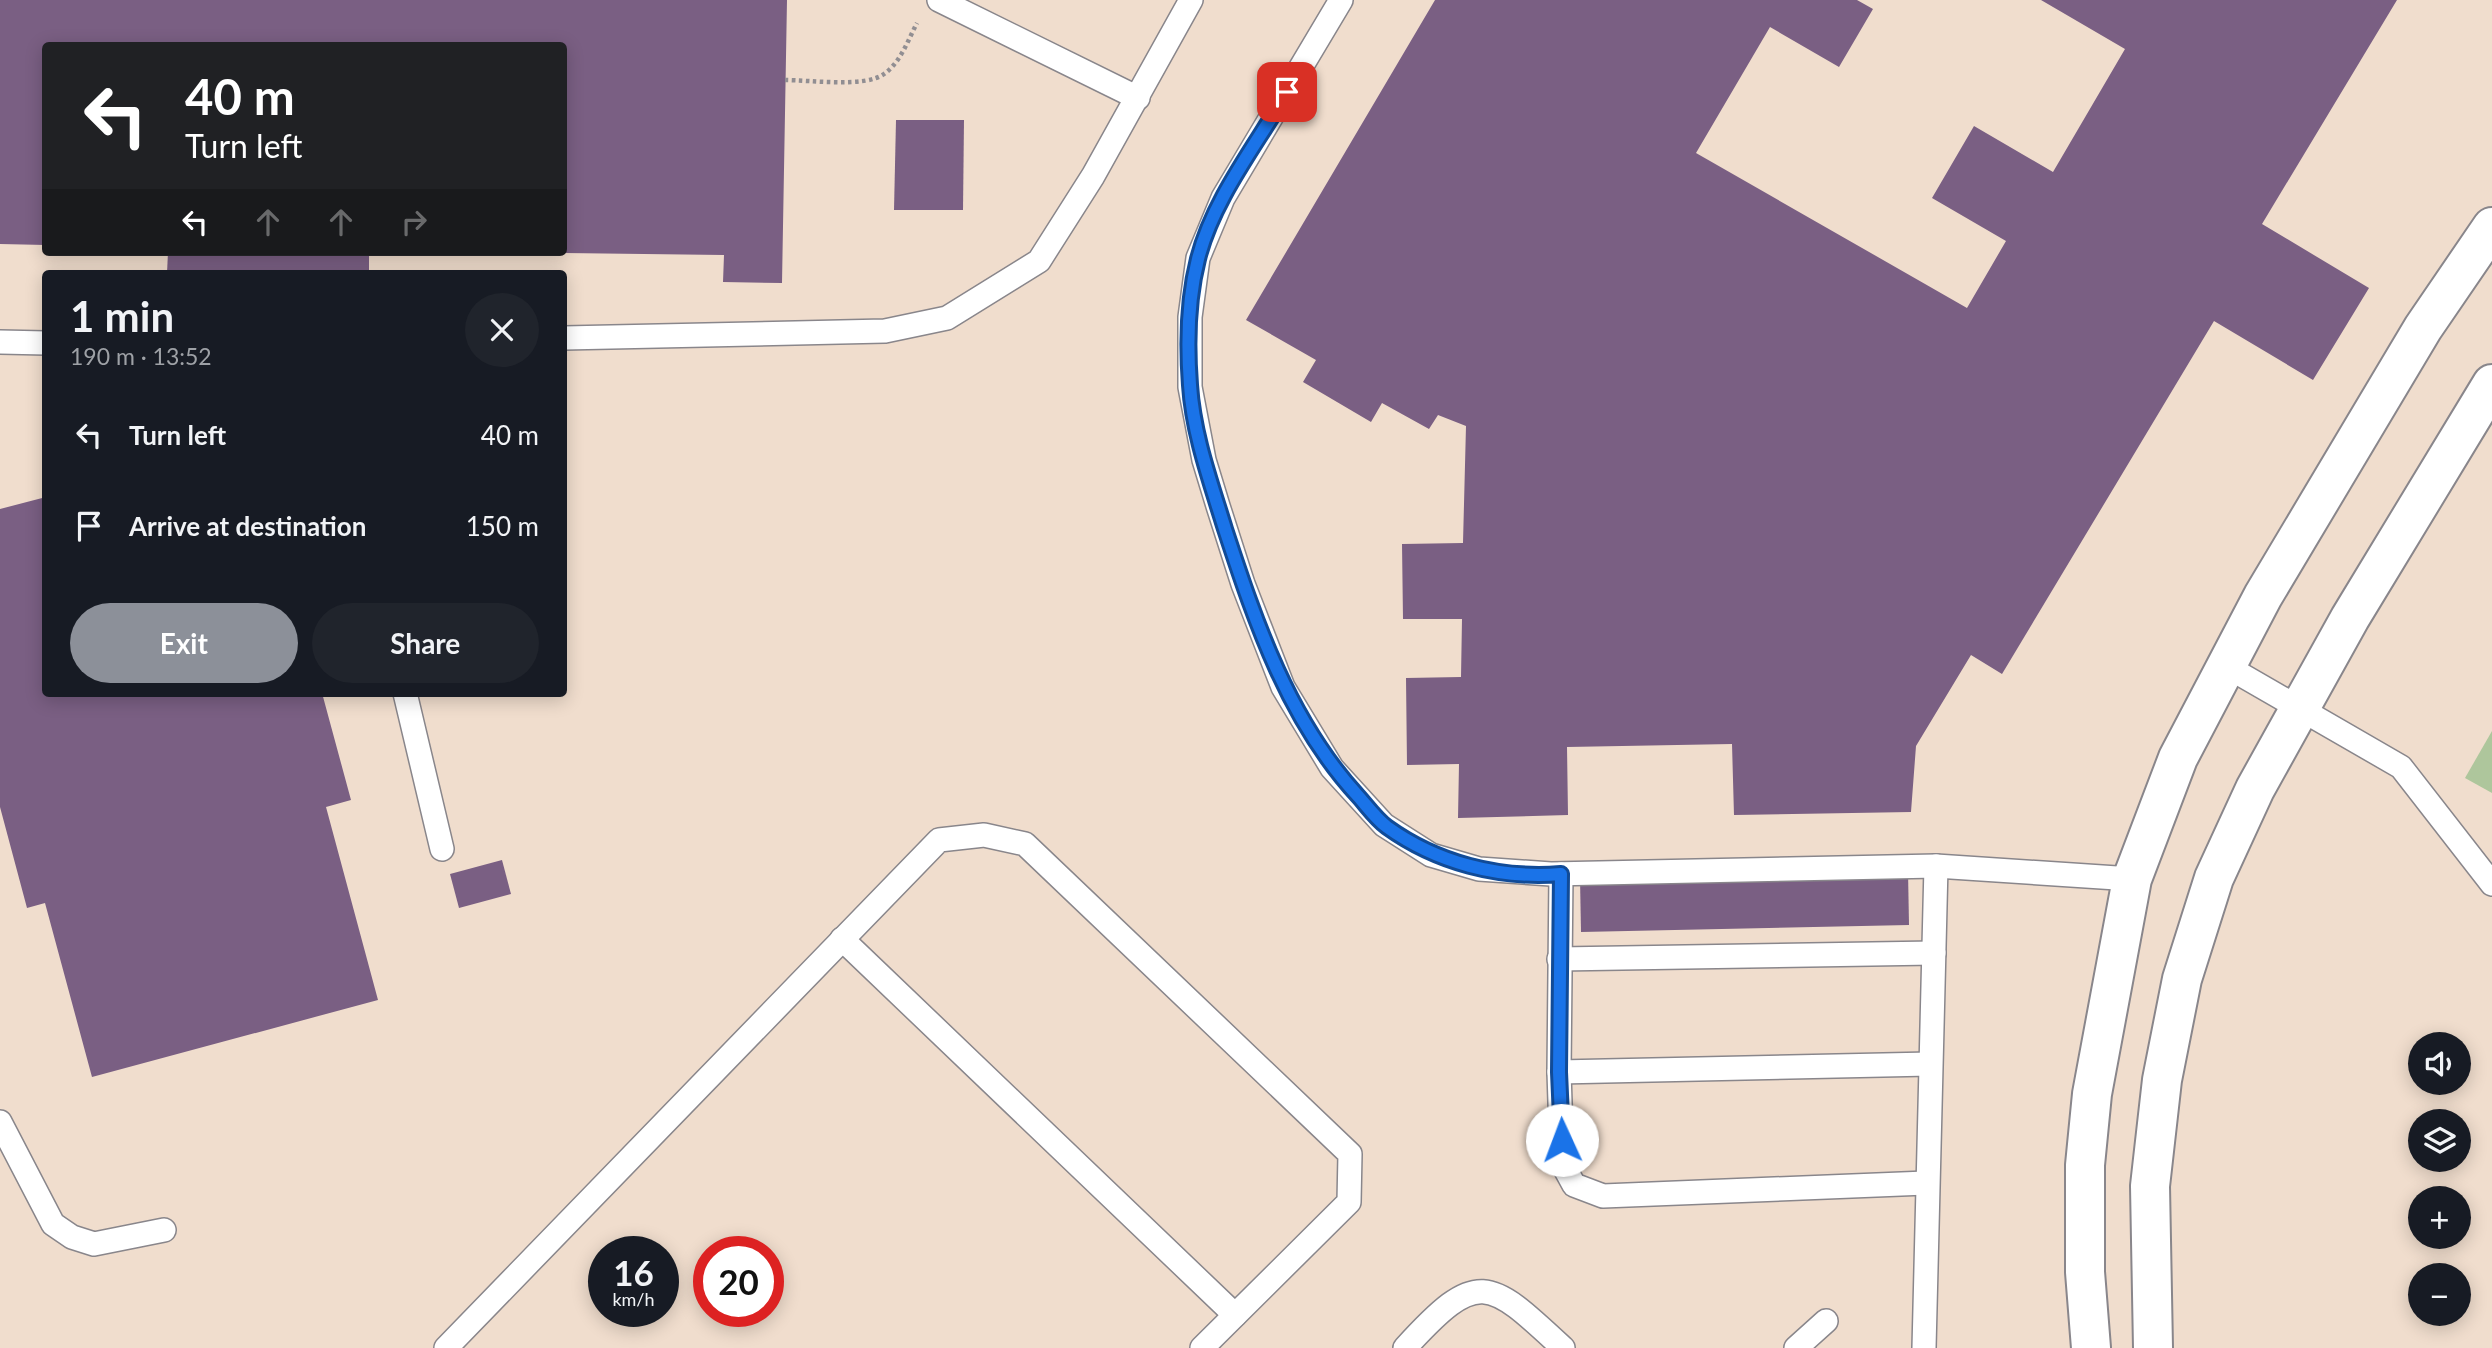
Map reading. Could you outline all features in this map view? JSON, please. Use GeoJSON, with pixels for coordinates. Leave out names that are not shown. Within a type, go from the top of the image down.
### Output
{"type":"FeatureCollection","features":[{"type":"Feature","properties":{"kind":"street"},"geometry":{"type":"LineString","coordinates":[[2091,1348],[2085,1272],[2085,1165],[2092,1094],[2132,879],[2178,758],[2263,596],[2423,328],[2492,227]]}},
{"type":"Feature","properties":{"kind":"street"},"geometry":{"type":"LineString","coordinates":[[2153,1348],[2150,1186],[2162,1080],[2182,979],[2214,878],[2255,789],[2350,618],[2492,384]]}},
{"type":"Feature","properties":{"kind":"lane"},"geometry":{"type":"LineString","coordinates":[[567,338],[885,331],[947,318],[1039,261],[1138,98],[1191,0]]}},
{"type":"Feature","properties":{"kind":"lane"},"geometry":{"type":"LineString","coordinates":[[1341,0],[1223,198],[1198,258],[1190,317],[1190,387],[1204,460],[1243,584],[1283,687],[1332,768],[1384,825],[1431,855],[1479,869],[1561,874],[1936,866],[2132,879]]}},
{"type":"Feature","properties":{"kind":"lane"},"geometry":{"type":"LineString","coordinates":[[931,6],[1138,98]]}},
{"type":"Feature","properties":{"kind":"lane"},"geometry":{"type":"LineString","coordinates":[[0,342],[42,343]]}},
{"type":"Feature","properties":{"kind":"lane"},"geometry":{"type":"LineString","coordinates":[[2226,666],[2401,767],[2492,884]]}},
{"type":"Feature","properties":{"kind":"lane"},"geometry":{"type":"LineString","coordinates":[[406,697],[442,849]]}},
{"type":"Feature","properties":{"kind":"lane"},"geometry":{"type":"LineString","coordinates":[[446,1348],[939,840],[984,835],[1025,844],[1350,1153],[1349,1202],[1202,1348]]}},
{"type":"Feature","properties":{"kind":"lane"},"geometry":{"type":"LineString","coordinates":[[1924,1348],[1926,1183],[1936,866]]}},
{"type":"Feature","properties":{"kind":"lane"},"geometry":{"type":"LineString","coordinates":[[1561,874],[1559,1072],[1562,1163],[1574,1185],[1603,1196],[1926,1183]]}},
{"type":"Feature","properties":{"kind":"lane"},"geometry":{"type":"LineString","coordinates":[[842,939],[1235,1315]]}},
{"type":"Feature","properties":{"kind":"lane"},"geometry":{"type":"LineString","coordinates":[[1559,959],[1934,953]]}},
{"type":"Feature","properties":{"kind":"lane"},"geometry":{"type":"LineString","coordinates":[[1559,1072],[1930,1064]]}},
{"type":"Feature","properties":{"kind":"lane"},"geometry":{"type":"LineString","coordinates":[[0,1122],[53,1224],[72,1237],[94,1244],[164,1230]]}},
{"type":"Feature","properties":{"kind":"lane"},"geometry":{"type":"LineString","coordinates":[[1405,1348],[1442,1308],[1462,1294],[1481,1292],[1498,1294],[1515,1303],[1563,1348]]}},
{"type":"Feature","properties":{"kind":"lane"},"geometry":{"type":"LineString","coordinates":[[1796,1348],[1826,1321]]}},
{"type":"Feature","properties":{"kind":"path"},"geometry":{"type":"LineString","coordinates":[[785,80],[862,81],[883,75],[901,56],[931,6]]}},
{"type":"Feature","properties":{"kind":"shaded area"},"geometry":{"type":"Polygon","coordinates":[[[0,0],[2492,0],[2492,1348],[0,1348],[0,0]]]}},
{"type":"Feature","properties":{"kind":"green space"},"geometry":{"type":"Polygon","coordinates":[[[2492,731],[2492,793],[2465,778],[2492,731]]]}},
{"type":"Feature","properties":{"kind":"building"},"geometry":{"type":"Polygon","coordinates":[[[0,0],[787,0],[782,283],[723,282],[724,255],[567,253],[567,42],[42,42],[42,245],[0,244],[0,0]]]}},
{"type":"Feature","properties":{"kind":"building"},"geometry":{"type":"Polygon","coordinates":[[[1435,0],[1857,0],[1873,9],[1839,67],[1770,27],[1696,153],[1967,308],[2006,241],[1932,198],[1974,126],[2053,172],[2125,49],[2041,0],[2397,0],[2262,224],[2369,288],[2313,380],[2214,321],[2002,674],[1971,655],[1916,746],[1911,812],[1734,815],[1732,744],[1567,747],[1568,815],[1458,818],[1459,764],[1407,765],[1406,678],[1461,677],[1462,619],[1403,619],[1402,544],[1463,543],[1466,426],[1438,415],[1429,429],[1382,403],[1371,422],[1303,382],[1316,360],[1246,320],[1435,0]]]}},
{"type":"Feature","properties":{"kind":"building"},"geometry":{"type":"Polygon","coordinates":[[[896,120],[964,120],[963,210],[894,210],[896,120]]]}},
{"type":"Feature","properties":{"kind":"building"},"geometry":{"type":"Polygon","coordinates":[[[168,256],[369,256],[369,270],[167,270],[168,256]]]}},
{"type":"Feature","properties":{"kind":"building"},"geometry":{"type":"Polygon","coordinates":[[[42,498],[42,697],[323,697],[351,800],[326,807],[378,1000],[92,1077],[45,903],[27,908],[0,807],[0,509],[42,498]]]}},
{"type":"Feature","properties":{"kind":"building"},"geometry":{"type":"Polygon","coordinates":[[[502,860],[511,894],[459,908],[450,874],[502,860]]]}},
{"type":"Feature","properties":{"kind":"building"},"geometry":{"type":"Polygon","coordinates":[[[1908,871],[1909,925],[1581,932],[1580,878],[1908,871]]]}},
{"type":"Feature","properties":{"kind":"route"},"geometry":{"type":"LineString","coordinates":[[1287,92],[1223,198],[1198,258],[1190,317],[1190,387],[1204,460],[1243,584],[1283,687],[1332,768],[1384,825],[1431,855],[1479,869],[1561,874],[1559,1072],[1562,1140]]}}]}
